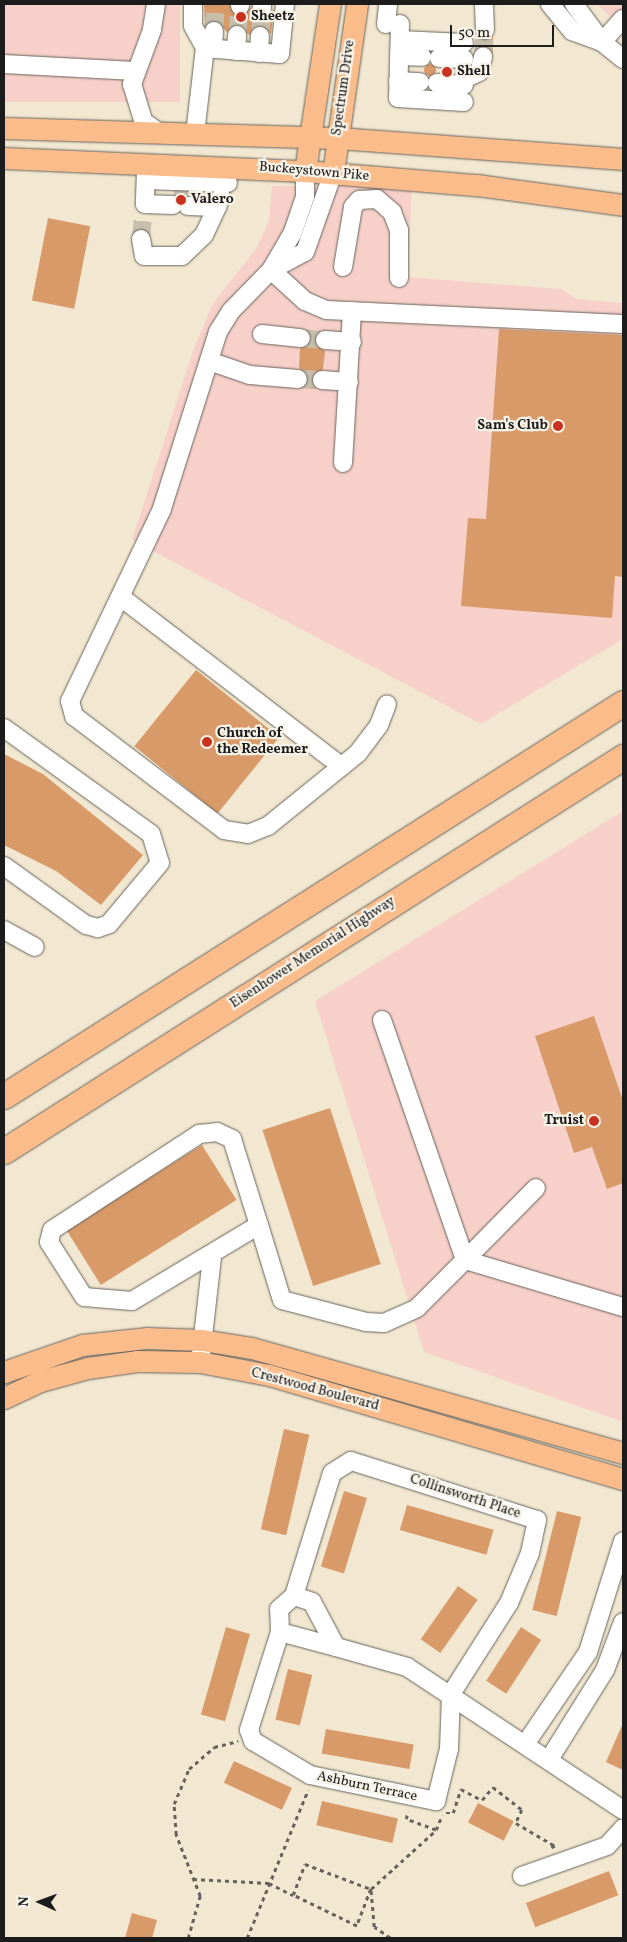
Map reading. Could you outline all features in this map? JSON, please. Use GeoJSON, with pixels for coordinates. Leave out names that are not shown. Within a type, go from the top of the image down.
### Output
{"type":"FeatureCollection","features":[{"type":"Feature","properties":{"kind":"highway"},"geometry":{"type":"LineString","coordinates":[[4,1096],[342,877],[623,703]]}},
{"type":"Feature","properties":{"kind":"highway","name":"Eisenhower Memorial Highway"},"geometry":{"type":"LineString","coordinates":[[4,1151],[623,757]]}},
{"type":"Feature","properties":{"kind":"main road","name":"Spectrum Drive"},"geometry":{"type":"LineString","coordinates":[[306,171],[330,4]]}},
{"type":"Feature","properties":{"kind":"main road","name":"Spectrum Drive"},"geometry":{"type":"LineString","coordinates":[[333,173],[357,4]]}},
{"type":"Feature","properties":{"kind":"main road"},"geometry":{"type":"LineString","coordinates":[[4,128],[338,138],[623,159]]}},
{"type":"Feature","properties":{"kind":"main road","name":"Buckeystown Pike"},"geometry":{"type":"LineString","coordinates":[[4,158],[145,192],[224,188],[306,171],[623,205]]}},
{"type":"Feature","properties":{"kind":"main road","name":"Crestwood Boulevard"},"geometry":{"type":"LineString","coordinates":[[4,1372],[82,1345],[146,1338],[202,1340],[252,1348],[623,1454]]}},
{"type":"Feature","properties":{"kind":"main road","name":"Crestwood Boulevard"},"geometry":{"type":"LineString","coordinates":[[4,1398],[40,1381],[88,1368],[137,1361],[200,1362],[269,1375],[623,1479]]}},
{"type":"Feature","properties":{"kind":"street"},"geometry":{"type":"LineString","coordinates":[[156,4],[152,30],[134,72],[135,104],[143,121],[161,134]]}},
{"type":"Feature","properties":{"kind":"street"},"geometry":{"type":"LineString","coordinates":[[193,4],[193,26],[209,49]]}},
{"type":"Feature","properties":{"kind":"street"},"geometry":{"type":"LineString","coordinates":[[209,49],[236,43],[259,44],[280,54],[284,4]]}},
{"type":"Feature","properties":{"kind":"street"},"geometry":{"type":"LineString","coordinates":[[388,4],[396,36],[398,98],[464,89],[479,72],[483,57]]}},
{"type":"Feature","properties":{"kind":"street"},"geometry":{"type":"LineString","coordinates":[[484,4],[485,30]]}},
{"type":"Feature","properties":{"kind":"street"},"geometry":{"type":"LineString","coordinates":[[550,4],[572,30],[602,42]]}},
{"type":"Feature","properties":{"kind":"street"},"geometry":{"type":"LineString","coordinates":[[574,4],[602,42],[623,59]]}},
{"type":"Feature","properties":{"kind":"street"},"geometry":{"type":"LineString","coordinates":[[602,42],[623,19]]}},
{"type":"Feature","properties":{"kind":"street"},"geometry":{"type":"LineString","coordinates":[[195,134],[209,49],[214,31]]}},
{"type":"Feature","properties":{"kind":"street"},"geometry":{"type":"LineString","coordinates":[[396,36],[464,51],[430,58],[396,36]]}},
{"type":"Feature","properties":{"kind":"street"},"geometry":{"type":"LineString","coordinates":[[4,64],[134,72]]}},
{"type":"Feature","properties":{"kind":"street"},"geometry":{"type":"LineString","coordinates":[[398,81],[429,82],[464,89]]}},
{"type":"Feature","properties":{"kind":"street"},"geometry":{"type":"LineString","coordinates":[[306,171],[299,220],[270,270],[231,311],[209,362],[162,509],[122,598],[70,700],[74,716],[224,830],[248,834],[268,826],[342,767],[379,725],[387,704]]}},
{"type":"Feature","properties":{"kind":"street"},"geometry":{"type":"LineString","coordinates":[[270,270],[305,252],[333,173]]}},
{"type":"Feature","properties":{"kind":"street"},"geometry":{"type":"LineString","coordinates":[[145,192],[181,200],[224,188]]}},
{"type":"Feature","properties":{"kind":"street"},"geometry":{"type":"LineString","coordinates":[[141,239],[144,256],[182,256],[204,235],[224,188]]}},
{"type":"Feature","properties":{"kind":"street"},"geometry":{"type":"LineString","coordinates":[[343,267],[353,207],[359,200],[377,200],[392,212],[399,230],[399,278]]}},
{"type":"Feature","properties":{"kind":"street"},"geometry":{"type":"LineString","coordinates":[[270,270],[305,301],[326,310],[623,324]]}},
{"type":"Feature","properties":{"kind":"street"},"geometry":{"type":"LineString","coordinates":[[343,463],[352,342],[352,311]]}},
{"type":"Feature","properties":{"kind":"street"},"geometry":{"type":"LineString","coordinates":[[262,334],[301,338]]}},
{"type":"Feature","properties":{"kind":"street"},"geometry":{"type":"LineString","coordinates":[[326,340],[352,342]]}},
{"type":"Feature","properties":{"kind":"street"},"geometry":{"type":"LineString","coordinates":[[209,362],[250,375],[298,378]]}},
{"type":"Feature","properties":{"kind":"street"},"geometry":{"type":"LineString","coordinates":[[322,380],[349,382]]}},
{"type":"Feature","properties":{"kind":"street"},"geometry":{"type":"LineString","coordinates":[[122,598],[342,767]]}},
{"type":"Feature","properties":{"kind":"street"},"geometry":{"type":"LineString","coordinates":[[4,728],[151,834],[160,863],[109,924],[98,928],[86,925],[4,866]]}},
{"type":"Feature","properties":{"kind":"street"},"geometry":{"type":"LineString","coordinates":[[4,930],[35,947]]}},
{"type":"Feature","properties":{"kind":"street"},"geometry":{"type":"LineString","coordinates":[[382,1020],[465,1260]]}},
{"type":"Feature","properties":{"kind":"street"},"geometry":{"type":"LineString","coordinates":[[259,1225],[212,1257],[132,1301],[111,1302],[77,1292],[48,1242],[52,1230],[199,1134],[217,1132],[232,1139],[259,1225],[282,1300],[366,1322],[384,1322],[418,1308],[536,1188]]}},
{"type":"Feature","properties":{"kind":"street"},"geometry":{"type":"LineString","coordinates":[[200,1362],[212,1257]]}},
{"type":"Feature","properties":{"kind":"street"},"geometry":{"type":"LineString","coordinates":[[465,1260],[623,1307]]}},
{"type":"Feature","properties":{"kind":"street","name":"Collinsworth Place"},"geometry":{"type":"LineString","coordinates":[[294,1596],[332,1473],[351,1460],[537,1520],[530,1553],[509,1603],[450,1694]]}},
{"type":"Feature","properties":{"kind":"street"},"geometry":{"type":"LineString","coordinates":[[526,1743],[588,1652],[623,1541]]}},
{"type":"Feature","properties":{"kind":"street"},"geometry":{"type":"LineString","coordinates":[[336,1647],[312,1602],[294,1596],[279,1609],[280,1632],[407,1667],[550,1758],[623,1810]]}},
{"type":"Feature","properties":{"kind":"street"},"geometry":{"type":"LineString","coordinates":[[550,1758],[605,1670],[623,1622]]}},
{"type":"Feature","properties":{"kind":"street","name":"Ashburn Terrace"},"geometry":{"type":"LineString","coordinates":[[280,1632],[250,1736],[310,1775],[436,1801],[449,1749],[450,1694]]}},
{"type":"Feature","properties":{"kind":"street"},"geometry":{"type":"LineString","coordinates":[[522,1876],[607,1846],[623,1828]]}},
{"type":"Feature","properties":{"kind":"path"},"geometry":{"type":"LineString","coordinates":[[188,1938],[200,1896],[176,1835],[174,1804],[189,1769],[214,1747],[238,1741],[246,1746]]}},
{"type":"Feature","properties":{"kind":"path"},"geometry":{"type":"LineString","coordinates":[[302,1782],[309,1787],[318,1789]]}},
{"type":"Feature","properties":{"kind":"path"},"geometry":{"type":"LineString","coordinates":[[247,1938],[309,1787]]}},
{"type":"Feature","properties":{"kind":"path"},"geometry":{"type":"LineString","coordinates":[[193,1879],[270,1883],[357,1926],[371,1889],[436,1830],[442,1814],[453,1813],[461,1789],[482,1800],[493,1787],[522,1810],[516,1823],[555,1846],[547,1850]]}},
{"type":"Feature","properties":{"kind":"path"},"geometry":{"type":"LineString","coordinates":[[410,1804],[406,1820],[436,1830]]}},
{"type":"Feature","properties":{"kind":"path"},"geometry":{"type":"LineString","coordinates":[[293,1895],[305,1864],[371,1889]]}},
{"type":"Feature","properties":{"kind":"path"},"geometry":{"type":"LineString","coordinates":[[371,1889],[374,1927],[390,1938]]}},
{"type":"Feature","properties":{"kind":"shaded area"},"geometry":{"type":"Polygon","coordinates":[[[4,4],[180,4],[180,102],[4,102],[4,4]]]}},
{"type":"Feature","properties":{"kind":"shaded area"},"geometry":{"type":"Polygon","coordinates":[[[597,4],[623,4],[623,29],[597,4]]]}},
{"type":"Feature","properties":{"kind":"shaded area"},"geometry":{"type":"Polygon","coordinates":[[[412,185],[408,277],[562,289],[576,299],[623,303],[623,639],[481,724],[132,540],[193,351],[213,303],[256,249],[269,221],[272,186],[412,185]]]}},
{"type":"Feature","properties":{"kind":"shaded area"},"geometry":{"type":"Polygon","coordinates":[[[623,811],[623,1422],[424,1352],[315,1001],[623,811]]]}},
{"type":"Feature","properties":{"kind":"building","name":"Sheetz"},"geometry":{"type":"Polygon","coordinates":[[[204,4],[229,4],[240,17],[251,7],[262,19],[274,9],[271,34],[261,25],[249,35],[238,24],[227,32],[215,20],[205,26],[204,4]]]}},
{"type":"Feature","properties":{"kind":"building"},"geometry":{"type":"Polygon","coordinates":[[[476,36],[485,41],[493,36],[493,53],[485,47],[476,49],[476,36]]]}},
{"type":"Feature","properties":{"kind":"building"},"geometry":{"type":"Polygon","coordinates":[[[428,64],[432,64],[436,70],[432,76],[428,76],[424,72],[424,68],[428,64]]]}},
{"type":"Feature","properties":{"kind":"building"},"geometry":{"type":"Polygon","coordinates":[[[48,218],[90,226],[74,309],[32,300],[48,218]]]}},
{"type":"Feature","properties":{"kind":"building","name":"Sam's Club"},"geometry":{"type":"Polygon","coordinates":[[[499,329],[623,335],[623,577],[615,576],[612,618],[461,606],[468,518],[486,519],[499,329]]]}},
{"type":"Feature","properties":{"kind":"building"},"geometry":{"type":"Polygon","coordinates":[[[310,333],[317,334],[315,344],[325,351],[323,369],[312,379],[316,389],[303,388],[308,375],[299,368],[300,349],[310,344],[310,333]]]}},
{"type":"Feature","properties":{"kind":"building","name":"Church of the Redeemer"},"geometry":{"type":"Polygon","coordinates":[[[196,670],[279,737],[217,813],[134,746],[196,670]]]}},
{"type":"Feature","properties":{"kind":"building"},"geometry":{"type":"Polygon","coordinates":[[[4,754],[43,774],[143,855],[101,905],[56,871],[4,845],[4,754]]]}},
{"type":"Feature","properties":{"kind":"building","name":"Truist"},"geometry":{"type":"Polygon","coordinates":[[[594,1016],[623,1101],[623,1183],[607,1189],[592,1147],[574,1153],[535,1036],[594,1016]]]}},
{"type":"Feature","properties":{"kind":"building"},"geometry":{"type":"Polygon","coordinates":[[[330,1108],[381,1264],[313,1286],[262,1130],[330,1108]]]}},
{"type":"Feature","properties":{"kind":"building"},"geometry":{"type":"Polygon","coordinates":[[[202,1145],[236,1200],[101,1285],[66,1230],[202,1145]]]}},
{"type":"Feature","properties":{"kind":"building"},"geometry":{"type":"Polygon","coordinates":[[[284,1429],[309,1435],[286,1535],[261,1529],[284,1429]]]}},
{"type":"Feature","properties":{"kind":"building"},"geometry":{"type":"Polygon","coordinates":[[[344,1491],[367,1498],[344,1574],[321,1567],[344,1491]]]}},
{"type":"Feature","properties":{"kind":"building"},"geometry":{"type":"Polygon","coordinates":[[[407,1505],[494,1530],[486,1555],[400,1530],[407,1505]]]}},
{"type":"Feature","properties":{"kind":"building"},"geometry":{"type":"Polygon","coordinates":[[[557,1511],[581,1517],[557,1616],[532,1610],[557,1511]]]}},
{"type":"Feature","properties":{"kind":"building"},"geometry":{"type":"Polygon","coordinates":[[[458,1586],[478,1600],[440,1653],[421,1639],[458,1586]]]}},
{"type":"Feature","properties":{"kind":"building"},"geometry":{"type":"Polygon","coordinates":[[[226,1627],[250,1634],[225,1721],[201,1714],[226,1627]]]}},
{"type":"Feature","properties":{"kind":"building"},"geometry":{"type":"Polygon","coordinates":[[[521,1627],[541,1640],[506,1694],[486,1681],[521,1627]]]}},
{"type":"Feature","properties":{"kind":"building"},"geometry":{"type":"Polygon","coordinates":[[[288,1669],[312,1675],[300,1726],[275,1719],[288,1669]]]}},
{"type":"Feature","properties":{"kind":"building"},"geometry":{"type":"Polygon","coordinates":[[[623,1723],[623,1770],[606,1762],[623,1723]]]}},
{"type":"Feature","properties":{"kind":"building"},"geometry":{"type":"Polygon","coordinates":[[[326,1729],[414,1744],[409,1769],[322,1754],[326,1729]]]}},
{"type":"Feature","properties":{"kind":"building"},"geometry":{"type":"Polygon","coordinates":[[[234,1761],[292,1788],[282,1810],[224,1783],[234,1761]]]}},
{"type":"Feature","properties":{"kind":"building"},"geometry":{"type":"Polygon","coordinates":[[[322,1801],[398,1819],[392,1843],[316,1825],[322,1801]]]}},
{"type":"Feature","properties":{"kind":"building"},"geometry":{"type":"Polygon","coordinates":[[[478,1803],[514,1821],[504,1841],[468,1823],[478,1803]]]}},
{"type":"Feature","properties":{"kind":"building"},"geometry":{"type":"Polygon","coordinates":[[[609,1871],[618,1895],[535,1927],[526,1903],[609,1871]]]}},
{"type":"Feature","properties":{"kind":"building"},"geometry":{"type":"Polygon","coordinates":[[[132,1913],[157,1920],[152,1938],[125,1938],[132,1913]]]}},
{"type":"Feature","properties":{"kind":"tunnel"},"geometry":{"type":"LineString","coordinates":[[214,31],[216,4]]}},
{"type":"Feature","properties":{"kind":"tunnel"},"geometry":{"type":"LineString","coordinates":[[237,35],[240,6]]}},
{"type":"Feature","properties":{"kind":"tunnel"},"geometry":{"type":"LineString","coordinates":[[260,36],[262,8]]}},
{"type":"Feature","properties":{"kind":"tunnel"},"geometry":{"type":"LineString","coordinates":[[483,57],[485,30]]}},
{"type":"Feature","properties":{"kind":"tunnel"},"geometry":{"type":"LineString","coordinates":[[174,194],[188,194]]}},
{"type":"Feature","properties":{"kind":"tunnel"},"geometry":{"type":"LineString","coordinates":[[141,239],[143,216]]}},
{"type":"Feature","properties":{"kind":"tunnel"},"geometry":{"type":"LineString","coordinates":[[301,338],[325,340]]}},
{"type":"Feature","properties":{"kind":"tunnel"},"geometry":{"type":"LineString","coordinates":[[298,379],[322,380]]}},
{"type":"Feature","properties":{"kind":"place","name":"Sheetz"},"geometry":{"type":"Point","coordinates":[241,17]}},
{"type":"Feature","properties":{"kind":"place","name":"Shell"},"geometry":{"type":"Point","coordinates":[447,72]}},
{"type":"Feature","properties":{"kind":"place","name":"Valero"},"geometry":{"type":"Point","coordinates":[181,200]}},
{"type":"Feature","properties":{"kind":"place","name":"Sam's Club"},"geometry":{"type":"Point","coordinates":[558,426]}},
{"type":"Feature","properties":{"kind":"place","name":"Church of the Redeemer"},"geometry":{"type":"Point","coordinates":[207,742]}},
{"type":"Feature","properties":{"kind":"place","name":"Truist"},"geometry":{"type":"Point","coordinates":[594,1121]}}]}
